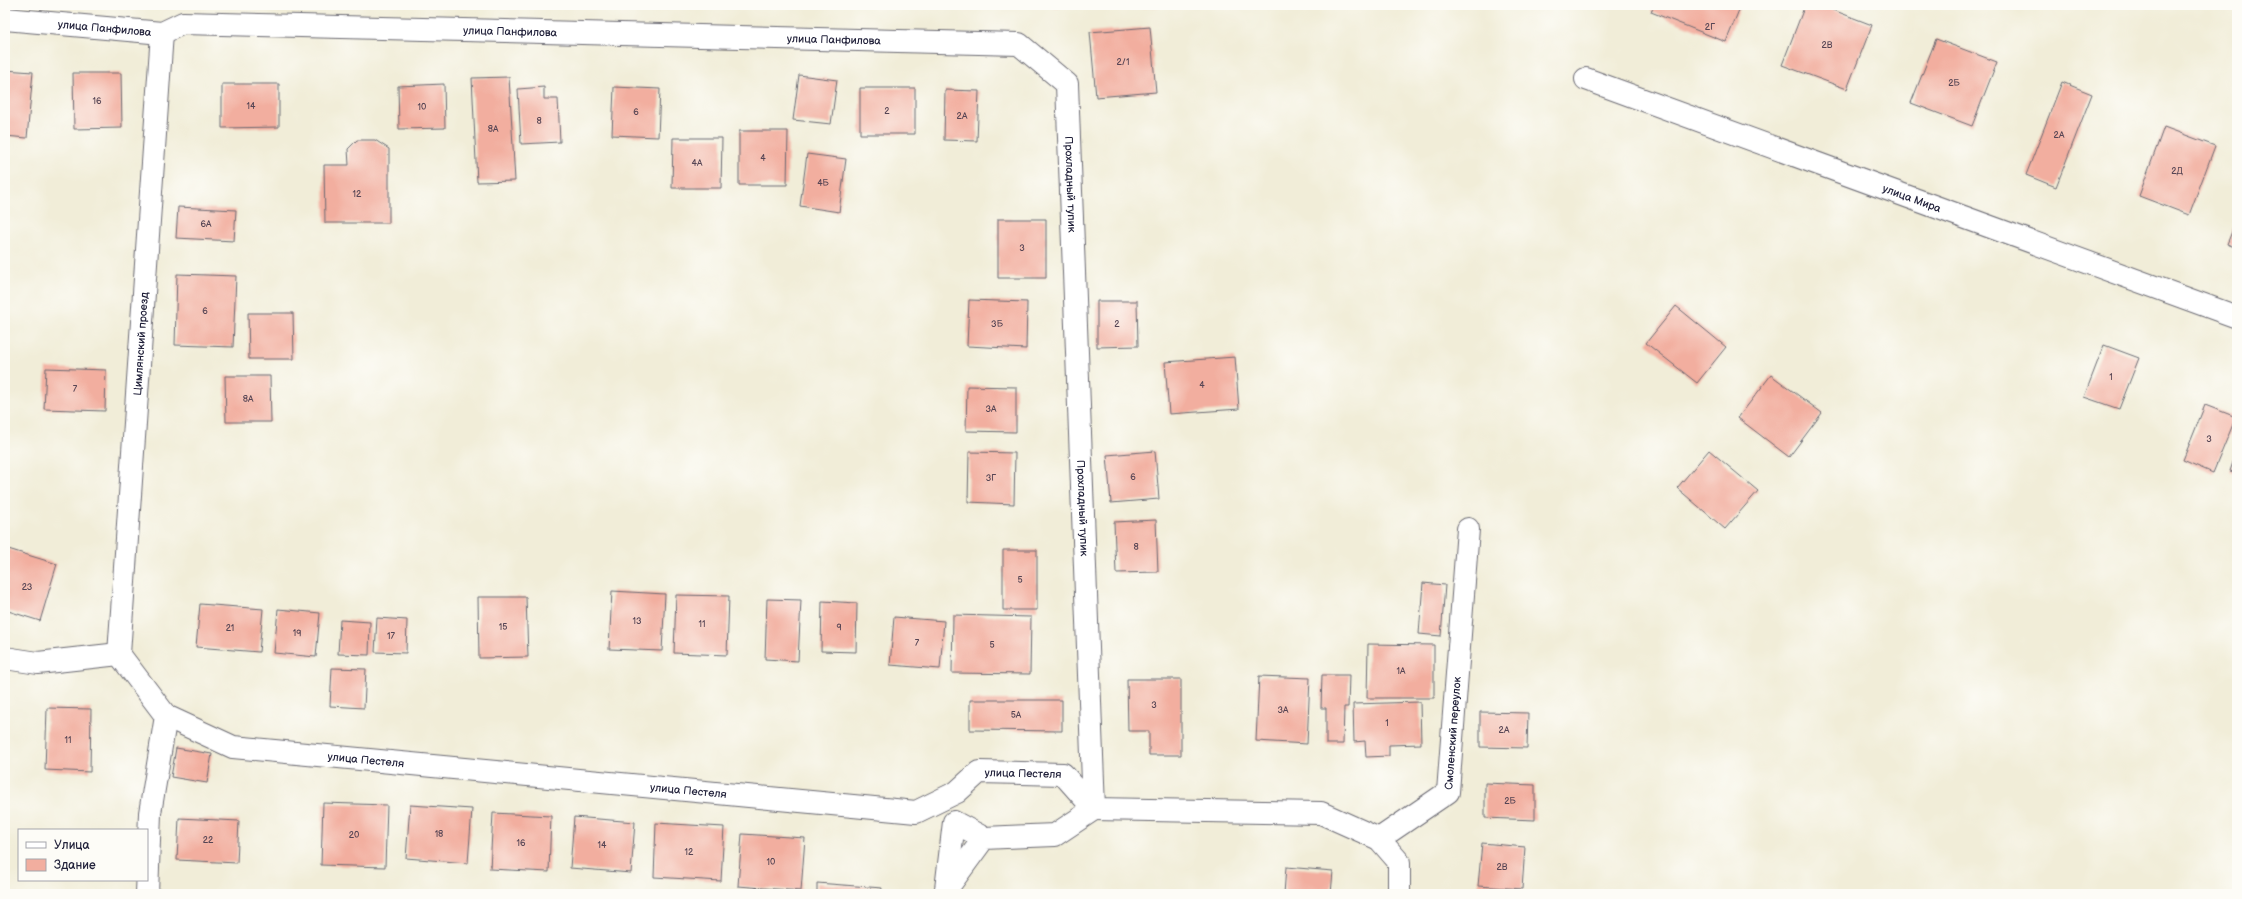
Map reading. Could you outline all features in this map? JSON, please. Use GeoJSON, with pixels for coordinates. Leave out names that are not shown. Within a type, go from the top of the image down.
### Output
{"type":"FeatureCollection","features":[{"type":"Feature","properties":{"kind":"street","name":"улица Панфилова"},"geometry":{"type":"LineString","coordinates":[[5,19],[162,33],[184,14],[1019,44]]}},
{"type":"Feature","properties":{"kind":"street","name":"Цимлянский проезд"},"geometry":{"type":"LineString","coordinates":[[119,654],[162,33]]}},
{"type":"Feature","properties":{"kind":"street","name":"Прохладный тупик"},"geometry":{"type":"LineString","coordinates":[[1019,44],[1067,84],[1094,809]]}},
{"type":"Feature","properties":{"kind":"street","name":"улица Мира"},"geometry":{"type":"LineString","coordinates":[[1586,79],[2237,317]]}},
{"type":"Feature","properties":{"kind":"street","name":"Смоленский переулок"},"geometry":{"type":"LineString","coordinates":[[1379,839],[1448,792],[1468,529]]}},
{"type":"Feature","properties":{"kind":"street"},"geometry":{"type":"LineString","coordinates":[[5,658],[38,663],[119,654]]}},
{"type":"Feature","properties":{"kind":"street","name":"улица Пестеля"},"geometry":{"type":"LineString","coordinates":[[119,654],[166,716],[232,747],[916,812],[957,792],[979,772],[1062,774],[1094,809]]}},
{"type":"Feature","properties":{"kind":"street"},"geometry":{"type":"LineString","coordinates":[[148,867],[150,813],[166,716]]}},
{"type":"Feature","properties":{"kind":"street"},"geometry":{"type":"LineString","coordinates":[[946,892],[957,792]]}},
{"type":"Feature","properties":{"kind":"street"},"geometry":{"type":"LineString","coordinates":[[916,812],[954,822],[984,838],[1055,836],[1094,809],[1321,813],[1379,839],[1399,862],[1399,894]]}},
{"type":"Feature","properties":{"kind":"street"},"geometry":{"type":"LineString","coordinates":[[946,892],[984,838]]}},
{"type":"Feature","properties":{"kind":"street"},"geometry":{"type":"LineString","coordinates":[[147,881],[147,894]]}},
{"type":"Feature","properties":{"kind":"building"},"geometry":{"type":"Polygon","coordinates":[[[1011,5],[1071,5],[1071,7],[1011,7],[1011,5]]]}},
{"type":"Feature","properties":{"kind":"building"},"geometry":{"type":"Polygon","coordinates":[[[1139,5],[1161,5],[1162,6],[1139,8],[1139,5]]]}},
{"type":"Feature","properties":{"kind":"building"},"geometry":{"type":"Polygon","coordinates":[[[1654,5],[1741,5],[1726,42],[1651,12],[1654,5]]]}},
{"type":"Feature","properties":{"kind":"building"},"geometry":{"type":"Polygon","coordinates":[[[1805,5],[1820,5],[1872,25],[1847,89],[1782,65],[1805,5]]]}},
{"type":"Feature","properties":{"kind":"building"},"geometry":{"type":"Polygon","coordinates":[[[1150,27],[1156,92],[1096,97],[1090,32],[1150,27]]]}},
{"type":"Feature","properties":{"kind":"building"},"geometry":{"type":"Polygon","coordinates":[[[1936,39],[1997,62],[1972,126],[1911,103],[1936,39]]]}},
{"type":"Feature","properties":{"kind":"building"},"geometry":{"type":"Polygon","coordinates":[[[5,70],[33,72],[27,138],[5,136],[5,70]]]}},
{"type":"Feature","properties":{"kind":"building"},"geometry":{"type":"Polygon","coordinates":[[[73,73],[121,73],[122,128],[74,129],[73,73]]]}},
{"type":"Feature","properties":{"kind":"building"},"geometry":{"type":"Polygon","coordinates":[[[799,75],[837,80],[831,124],[793,120],[799,75]]]}},
{"type":"Feature","properties":{"kind":"building"},"geometry":{"type":"Polygon","coordinates":[[[509,77],[515,181],[477,182],[472,78],[509,77]]]}},
{"type":"Feature","properties":{"kind":"building"},"geometry":{"type":"Polygon","coordinates":[[[2062,82],[2092,94],[2056,187],[2026,175],[2062,82]]]}},
{"type":"Feature","properties":{"kind":"building"},"geometry":{"type":"Polygon","coordinates":[[[222,84],[279,84],[279,127],[222,128],[222,84]]]}},
{"type":"Feature","properties":{"kind":"building"},"geometry":{"type":"Polygon","coordinates":[[[444,84],[445,128],[399,129],[398,86],[444,84]]]}},
{"type":"Feature","properties":{"kind":"building"},"geometry":{"type":"Polygon","coordinates":[[[544,87],[544,99],[558,99],[560,142],[521,144],[518,89],[544,87]]]}},
{"type":"Feature","properties":{"kind":"building"},"geometry":{"type":"Polygon","coordinates":[[[614,87],[660,89],[658,137],[612,135],[614,87]]]}},
{"type":"Feature","properties":{"kind":"building"},"geometry":{"type":"Polygon","coordinates":[[[860,88],[915,88],[915,134],[860,134],[860,88]]]}},
{"type":"Feature","properties":{"kind":"building"},"geometry":{"type":"Polygon","coordinates":[[[945,90],[979,91],[977,141],[944,140],[945,90]]]}},
{"type":"Feature","properties":{"kind":"building"},"geometry":{"type":"Polygon","coordinates":[[[2164,127],[2215,146],[2189,215],[2139,196],[2164,127]]]}},
{"type":"Feature","properties":{"kind":"building"},"geometry":{"type":"Polygon","coordinates":[[[739,131],[788,131],[787,185],[739,185],[739,131]]]}},
{"type":"Feature","properties":{"kind":"building"},"geometry":{"type":"Polygon","coordinates":[[[673,138],[722,138],[721,188],[672,188],[673,138]]]}},
{"type":"Feature","properties":{"kind":"building"},"geometry":{"type":"Polygon","coordinates":[[[357,140],[375,140],[389,149],[389,223],[325,223],[324,165],[349,165],[348,149],[357,140]]]}},
{"type":"Feature","properties":{"kind":"building"},"geometry":{"type":"Polygon","coordinates":[[[807,154],[846,159],[839,212],[800,206],[807,154]]]}},
{"type":"Feature","properties":{"kind":"building"},"geometry":{"type":"Polygon","coordinates":[[[178,207],[236,210],[234,241],[176,238],[178,207]]]}},
{"type":"Feature","properties":{"kind":"building"},"geometry":{"type":"Polygon","coordinates":[[[998,219],[1046,219],[1046,278],[998,278],[998,219]]]}},
{"type":"Feature","properties":{"kind":"building"},"geometry":{"type":"Polygon","coordinates":[[[2237,219],[2237,248],[2227,244],[2237,219]]]}},
{"type":"Feature","properties":{"kind":"building"},"geometry":{"type":"Polygon","coordinates":[[[177,274],[236,276],[233,347],[175,345],[177,274]]]}},
{"type":"Feature","properties":{"kind":"building"},"geometry":{"type":"Polygon","coordinates":[[[969,300],[1027,302],[1026,349],[967,346],[969,300]]]}},
{"type":"Feature","properties":{"kind":"building"},"geometry":{"type":"Polygon","coordinates":[[[1097,301],[1137,301],[1138,346],[1097,347],[1097,301]]]}},
{"type":"Feature","properties":{"kind":"building"},"geometry":{"type":"Polygon","coordinates":[[[1676,306],[1726,347],[1697,383],[1646,343],[1676,306]]]}},
{"type":"Feature","properties":{"kind":"building"},"geometry":{"type":"Polygon","coordinates":[[[248,313],[293,313],[294,359],[249,359],[248,313]]]}},
{"type":"Feature","properties":{"kind":"building"},"geometry":{"type":"Polygon","coordinates":[[[2104,345],[2139,358],[2119,409],[2084,397],[2104,345]]]}},
{"type":"Feature","properties":{"kind":"building"},"geometry":{"type":"Polygon","coordinates":[[[1235,357],[1239,409],[1169,414],[1165,362],[1235,357]]]}},
{"type":"Feature","properties":{"kind":"building"},"geometry":{"type":"Polygon","coordinates":[[[46,368],[106,370],[105,411],[44,409],[46,368]]]}},
{"type":"Feature","properties":{"kind":"building"},"geometry":{"type":"Polygon","coordinates":[[[1771,375],[1822,413],[1789,457],[1738,418],[1771,375]]]}},
{"type":"Feature","properties":{"kind":"building"},"geometry":{"type":"Polygon","coordinates":[[[225,376],[270,376],[271,422],[226,422],[225,376]]]}},
{"type":"Feature","properties":{"kind":"building"},"geometry":{"type":"Polygon","coordinates":[[[967,386],[1016,387],[1016,432],[966,431],[967,386]]]}},
{"type":"Feature","properties":{"kind":"building"},"geometry":{"type":"Polygon","coordinates":[[[2205,405],[2236,417],[2213,473],[2183,460],[2205,405]]]}},
{"type":"Feature","properties":{"kind":"building"},"geometry":{"type":"Polygon","coordinates":[[[1709,450],[1758,491],[1725,529],[1677,488],[1709,450]]]}},
{"type":"Feature","properties":{"kind":"building"},"geometry":{"type":"Polygon","coordinates":[[[1155,451],[1159,499],[1111,503],[1107,455],[1155,451]]]}},
{"type":"Feature","properties":{"kind":"building"},"geometry":{"type":"Polygon","coordinates":[[[2237,451],[2237,473],[2230,471],[2237,451]]]}},
{"type":"Feature","properties":{"kind":"building"},"geometry":{"type":"Polygon","coordinates":[[[969,452],[1015,453],[1014,504],[968,502],[969,452]]]}},
{"type":"Feature","properties":{"kind":"building"},"geometry":{"type":"Polygon","coordinates":[[[1156,520],[1158,572],[1116,573],[1114,522],[1156,520]]]}},
{"type":"Feature","properties":{"kind":"building"},"geometry":{"type":"Polygon","coordinates":[[[5,548],[57,564],[40,621],[5,610],[5,548]]]}},
{"type":"Feature","properties":{"kind":"building"},"geometry":{"type":"Polygon","coordinates":[[[1003,550],[1037,550],[1037,610],[1003,610],[1003,550]]]}},
{"type":"Feature","properties":{"kind":"building"},"geometry":{"type":"Polygon","coordinates":[[[1423,583],[1445,585],[1441,636],[1419,634],[1423,583]]]}},
{"type":"Feature","properties":{"kind":"building"},"geometry":{"type":"Polygon","coordinates":[[[612,591],[665,594],[662,651],[609,649],[612,591]]]}},
{"type":"Feature","properties":{"kind":"building"},"geometry":{"type":"Polygon","coordinates":[[[676,595],[729,596],[727,655],[674,653],[676,595]]]}},
{"type":"Feature","properties":{"kind":"building"},"geometry":{"type":"Polygon","coordinates":[[[478,597],[526,597],[528,657],[479,658],[478,597]]]}},
{"type":"Feature","properties":{"kind":"building"},"geometry":{"type":"Polygon","coordinates":[[[767,599],[801,600],[798,661],[765,659],[767,599]]]}},
{"type":"Feature","properties":{"kind":"building"},"geometry":{"type":"Polygon","coordinates":[[[822,601],[857,603],[856,652],[821,651],[822,601]]]}},
{"type":"Feature","properties":{"kind":"building"},"geometry":{"type":"Polygon","coordinates":[[[200,604],[263,609],[259,652],[196,647],[200,604]]]}},
{"type":"Feature","properties":{"kind":"building"},"geometry":{"type":"Polygon","coordinates":[[[278,609],[320,613],[316,657],[274,653],[278,609]]]}},
{"type":"Feature","properties":{"kind":"building"},"geometry":{"type":"Polygon","coordinates":[[[953,615],[1031,617],[1030,674],[952,673],[953,615]]]}},
{"type":"Feature","properties":{"kind":"building"},"geometry":{"type":"Polygon","coordinates":[[[894,617],[944,621],[940,669],[890,665],[894,617]]]}},
{"type":"Feature","properties":{"kind":"building"},"geometry":{"type":"Polygon","coordinates":[[[377,618],[407,620],[406,653],[375,652],[377,618]]]}},
{"type":"Feature","properties":{"kind":"building"},"geometry":{"type":"Polygon","coordinates":[[[340,620],[370,622],[369,655],[338,654],[340,620]]]}},
{"type":"Feature","properties":{"kind":"building"},"geometry":{"type":"Polygon","coordinates":[[[1368,644],[1434,645],[1434,698],[1367,698],[1368,644]]]}},
{"type":"Feature","properties":{"kind":"building"},"geometry":{"type":"Polygon","coordinates":[[[332,668],[366,669],[364,708],[330,706],[332,668]]]}},
{"type":"Feature","properties":{"kind":"building"},"geometry":{"type":"Polygon","coordinates":[[[1322,675],[1349,675],[1348,707],[1344,707],[1343,744],[1326,744],[1326,708],[1321,708],[1322,675]]]}},
{"type":"Feature","properties":{"kind":"building"},"geometry":{"type":"Polygon","coordinates":[[[1259,676],[1310,678],[1307,744],[1256,741],[1259,676]]]}},
{"type":"Feature","properties":{"kind":"building"},"geometry":{"type":"Polygon","coordinates":[[[1127,679],[1181,679],[1181,755],[1149,755],[1149,731],[1128,731],[1127,679]]]}},
{"type":"Feature","properties":{"kind":"building"},"geometry":{"type":"Polygon","coordinates":[[[970,700],[1062,700],[1062,731],[970,730],[970,700]]]}},
{"type":"Feature","properties":{"kind":"building"},"geometry":{"type":"Polygon","coordinates":[[[1420,702],[1421,744],[1389,745],[1389,756],[1366,757],[1365,741],[1354,742],[1353,704],[1420,702]]]}},
{"type":"Feature","properties":{"kind":"building"},"geometry":{"type":"Polygon","coordinates":[[[47,708],[91,709],[90,772],[45,770],[47,708]]]}},
{"type":"Feature","properties":{"kind":"building"},"geometry":{"type":"Polygon","coordinates":[[[1480,712],[1528,713],[1527,748],[1480,747],[1480,712]]]}},
{"type":"Feature","properties":{"kind":"building"},"geometry":{"type":"Polygon","coordinates":[[[176,748],[212,754],[207,783],[171,777],[176,748]]]}},
{"type":"Feature","properties":{"kind":"building"},"geometry":{"type":"Polygon","coordinates":[[[1485,783],[1535,785],[1535,820],[1485,818],[1485,783]]]}},
{"type":"Feature","properties":{"kind":"building"},"geometry":{"type":"Polygon","coordinates":[[[323,803],[387,805],[385,867],[321,865],[323,803]]]}},
{"type":"Feature","properties":{"kind":"building"},"geometry":{"type":"Polygon","coordinates":[[[410,805],[472,809],[468,863],[406,858],[410,805]]]}},
{"type":"Feature","properties":{"kind":"building"},"geometry":{"type":"Polygon","coordinates":[[[493,813],[551,816],[549,872],[490,869],[493,813]]]}},
{"type":"Feature","properties":{"kind":"building"},"geometry":{"type":"Polygon","coordinates":[[[574,817],[635,822],[631,873],[570,868],[574,817]]]}},
{"type":"Feature","properties":{"kind":"building"},"geometry":{"type":"Polygon","coordinates":[[[179,818],[239,821],[237,863],[177,860],[179,818]]]}},
{"type":"Feature","properties":{"kind":"building"},"geometry":{"type":"Polygon","coordinates":[[[656,823],[724,827],[721,881],[654,877],[656,823]]]}},
{"type":"Feature","properties":{"kind":"building"},"geometry":{"type":"Polygon","coordinates":[[[742,834],[805,838],[801,891],[738,886],[742,834]]]}},
{"type":"Feature","properties":{"kind":"building"},"geometry":{"type":"Polygon","coordinates":[[[1482,843],[1525,847],[1522,889],[1478,886],[1482,843]]]}},
{"type":"Feature","properties":{"kind":"building"},"geometry":{"type":"Polygon","coordinates":[[[1286,867],[1333,871],[1331,894],[1284,894],[1286,867]]]}},
{"type":"Feature","properties":{"kind":"building"},"geometry":{"type":"Polygon","coordinates":[[[817,883],[882,888],[881,894],[817,894],[817,883]]]}}]}
